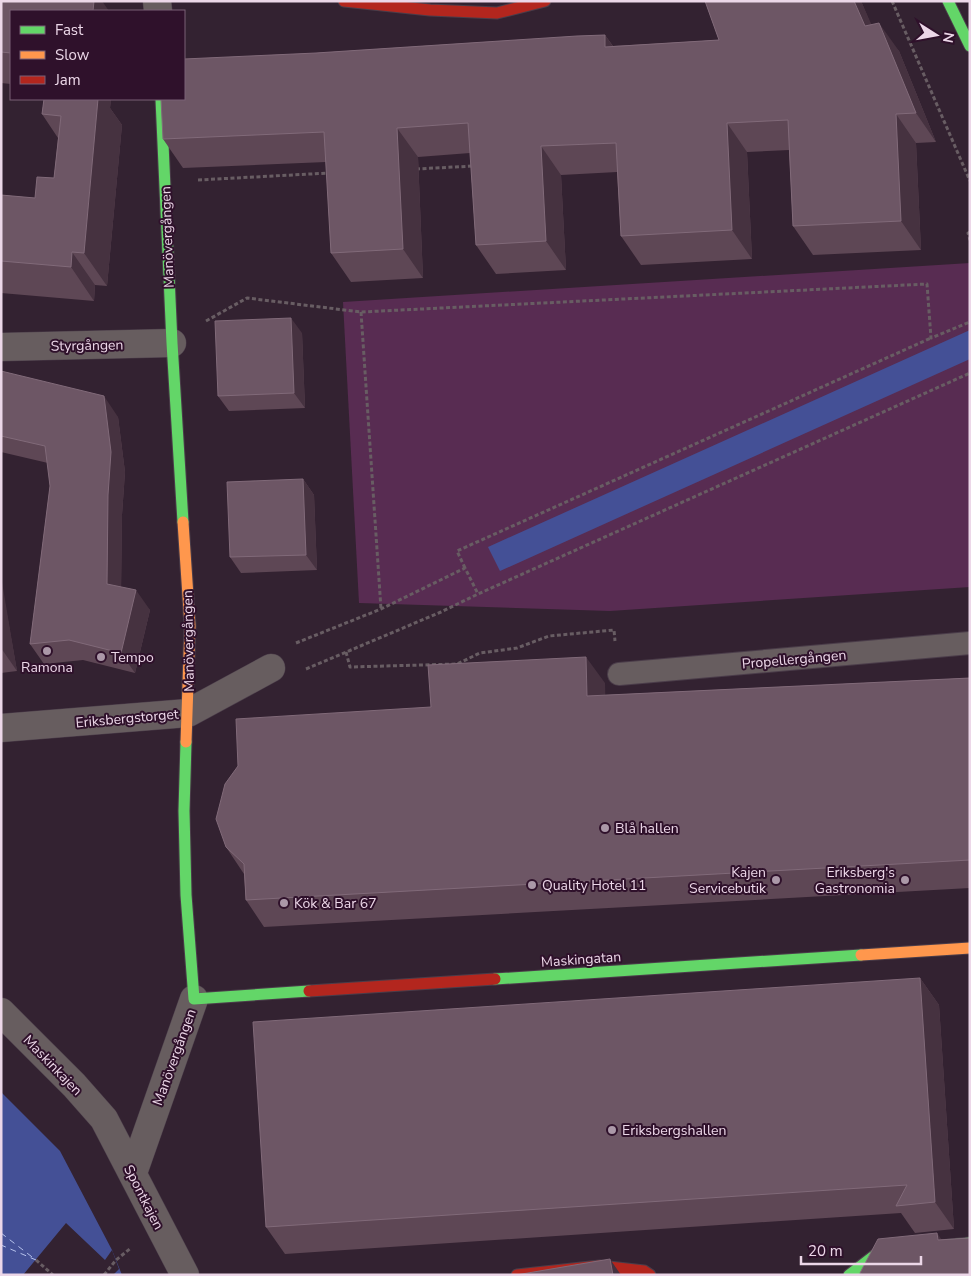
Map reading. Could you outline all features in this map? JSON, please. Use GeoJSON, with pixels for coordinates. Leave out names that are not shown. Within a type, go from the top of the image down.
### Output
{"type":"FeatureCollection","features":[{"type":"Feature","properties":{"kind":"street"},"geometry":{"type":"LineString","coordinates":[[344,1],[430,10],[497,13],[545,1]]}},
{"type":"Feature","properties":{"kind":"street"},"geometry":{"type":"LineString","coordinates":[[948,1],[970,46]]}},
{"type":"Feature","properties":{"kind":"street","name":"Manövergången"},"geometry":{"type":"LineString","coordinates":[[132,1173],[194,999],[186,895],[184,811],[190,626],[172,343],[161,100]]}},
{"type":"Feature","properties":{"kind":"street","name":"Styrgången"},"geometry":{"type":"LineString","coordinates":[[1,347],[172,343]]}},
{"type":"Feature","properties":{"kind":"street","name":"Eriksbergstorget"},"geometry":{"type":"LineString","coordinates":[[1,728],[188,713],[271,668]]}},
{"type":"Feature","properties":{"kind":"street","name":"Maskingatan"},"geometry":{"type":"LineString","coordinates":[[194,999],[970,948]]}},
{"type":"Feature","properties":{"kind":"street","name":"Maskinkajen"},"geometry":{"type":"LineString","coordinates":[[1,1012],[74,1085],[104,1119]]}},
{"type":"Feature","properties":{"kind":"street","name":"Spontkajen"},"geometry":{"type":"LineString","coordinates":[[104,1119],[185,1275]]}},
{"type":"Feature","properties":{"kind":"street"},"geometry":{"type":"LineString","coordinates":[[849,1275],[879,1252],[970,1243]]}},
{"type":"Feature","properties":{"kind":"street"},"geometry":{"type":"LineString","coordinates":[[516,1275],[600,1266],[644,1272],[650,1275]]}},
{"type":"Feature","properties":{"kind":"lane","name":"Propellergången"},"geometry":{"type":"LineString","coordinates":[[619,674],[970,644]]}},
{"type":"Feature","properties":{"kind":"path"},"geometry":{"type":"LineString","coordinates":[[892,1],[970,180]]}},
{"type":"Feature","properties":{"kind":"path"},"geometry":{"type":"LineString","coordinates":[[410,169],[480,166]]}},
{"type":"Feature","properties":{"kind":"path"},"geometry":{"type":"LineString","coordinates":[[197,180],[330,173]]}},
{"type":"Feature","properties":{"kind":"path"},"geometry":{"type":"LineString","coordinates":[[970,232],[968,233],[970,240]]}},
{"type":"Feature","properties":{"kind":"path"},"geometry":{"type":"LineString","coordinates":[[172,343],[247,298],[361,312],[928,284],[931,338]]}},
{"type":"Feature","properties":{"kind":"path"},"geometry":{"type":"LineString","coordinates":[[361,312],[380,609]]}},
{"type":"Feature","properties":{"kind":"path"},"geometry":{"type":"LineString","coordinates":[[478,594],[456,551],[970,322]]}},
{"type":"Feature","properties":{"kind":"path"},"geometry":{"type":"LineString","coordinates":[[271,668],[291,676],[441,612],[970,373]]}},
{"type":"Feature","properties":{"kind":"path"},"geometry":{"type":"LineString","coordinates":[[301,641],[380,609],[466,568]]}},
{"type":"Feature","properties":{"kind":"path"},"geometry":{"type":"LineString","coordinates":[[346,652],[350,667],[457,664],[480,653],[518,648],[549,636],[614,630],[619,674]]}},
{"type":"Feature","properties":{"kind":"path"},"geometry":{"type":"LineString","coordinates":[[36,1260],[53,1275]]}},
{"type":"Feature","properties":{"kind":"path"},"geometry":{"type":"LineString","coordinates":[[104,1275],[116,1260]]}},
{"type":"Feature","properties":{"kind":"shaded area"},"geometry":{"type":"Polygon","coordinates":[[[970,263],[970,587],[610,611],[359,603],[343,302],[970,263]]]}},
{"type":"Feature","properties":{"kind":"water"},"geometry":{"type":"Polygon","coordinates":[[[970,330],[970,359],[500,571],[488,547],[970,330]]]}},
{"type":"Feature","properties":{"kind":"water"},"geometry":{"type":"Polygon","coordinates":[[[1,1092],[60,1151],[112,1250],[122,1275],[1,1275],[1,1092]]]}},
{"type":"Feature","properties":{"kind":"pier"},"geometry":{"type":"Polygon","coordinates":[[[66,1223],[105,1260],[112,1250],[119,1269],[113,1275],[23,1275],[66,1223]]]}},
{"type":"Feature","properties":{"kind":"building"},"geometry":{"type":"Polygon","coordinates":[[[1,1],[94,1],[93,10],[10,10],[10,53],[1,52],[1,1]]]}},
{"type":"Feature","properties":{"kind":"building"},"geometry":{"type":"Polygon","coordinates":[[[705,1],[854,1],[865,26],[879,23],[916,113],[896,114],[901,221],[793,226],[788,120],[727,123],[732,230],[621,236],[616,143],[541,146],[546,241],[476,245],[468,123],[397,128],[403,249],[331,253],[324,132],[163,139],[161,100],[185,100],[185,59],[316,53],[605,35],[605,47],[719,40],[705,1]]]}},
{"type":"Feature","properties":{"kind":"building"},"geometry":{"type":"Polygon","coordinates":[[[44,100],[98,100],[84,253],[72,252],[71,267],[1,261],[1,195],[35,198],[37,177],[54,178],[61,116],[42,114],[44,100]]]}},
{"type":"Feature","properties":{"kind":"building"},"geometry":{"type":"Polygon","coordinates":[[[291,318],[294,393],[218,396],[215,321],[291,318]]]}},
{"type":"Feature","properties":{"kind":"building"},"geometry":{"type":"Polygon","coordinates":[[[1,371],[104,396],[111,452],[108,495],[107,584],[136,590],[121,653],[69,640],[30,644],[50,486],[45,446],[1,436],[1,371]]]}},
{"type":"Feature","properties":{"kind":"building"},"geometry":{"type":"Polygon","coordinates":[[[303,479],[306,555],[230,557],[227,482],[303,479]]]}},
{"type":"Feature","properties":{"kind":"building","name":"Blå hallen"},"geometry":{"type":"Polygon","coordinates":[[[586,657],[587,696],[970,678],[970,860],[246,900],[244,864],[226,847],[216,819],[225,784],[238,766],[236,719],[431,707],[428,665],[586,657]]]}},
{"type":"Feature","properties":{"kind":"building","name":"Eriksbergshallen"},"geometry":{"type":"Polygon","coordinates":[[[920,978],[935,1202],[896,1206],[907,1185],[266,1227],[253,1022],[920,978]]]}},
{"type":"Feature","properties":{"kind":"building"},"geometry":{"type":"Polygon","coordinates":[[[937,1233],[938,1240],[970,1238],[970,1275],[863,1275],[860,1273],[878,1239],[937,1233]]]}},
{"type":"Feature","properties":{"kind":"building"},"geometry":{"type":"Polygon","coordinates":[[[610,1259],[613,1275],[516,1275],[610,1259]]]}},
{"type":"Feature","properties":{"kind":"ferry route"},"geometry":{"type":"LineString","coordinates":[[1,1233],[36,1260],[1,1245]]}},
{"type":"Feature","properties":{"kind":"traffic: fast"},"geometry":{"type":"LineString","coordinates":[[948,1],[970,46]]}},
{"type":"Feature","properties":{"kind":"traffic: fast"},"geometry":{"type":"LineString","coordinates":[[161,100],[172,343],[183,522]]}},
{"type":"Feature","properties":{"kind":"traffic: fast"},"geometry":{"type":"LineString","coordinates":[[186,742],[184,811],[186,895],[194,999],[309,991]]}},
{"type":"Feature","properties":{"kind":"traffic: fast"},"geometry":{"type":"LineString","coordinates":[[495,979],[861,955]]}},
{"type":"Feature","properties":{"kind":"traffic: fast"},"geometry":{"type":"LineString","coordinates":[[849,1275],[879,1252],[970,1243]]}},
{"type":"Feature","properties":{"kind":"traffic: slow"},"geometry":{"type":"LineString","coordinates":[[183,522],[190,626],[186,742]]}},
{"type":"Feature","properties":{"kind":"traffic: slow"},"geometry":{"type":"LineString","coordinates":[[861,955],[970,948]]}},
{"type":"Feature","properties":{"kind":"traffic: jam"},"geometry":{"type":"LineString","coordinates":[[344,1],[430,10],[497,13],[545,1]]}},
{"type":"Feature","properties":{"kind":"traffic: jam"},"geometry":{"type":"LineString","coordinates":[[309,991],[495,979]]}},
{"type":"Feature","properties":{"kind":"traffic: jam"},"geometry":{"type":"LineString","coordinates":[[517,1275],[600,1266],[644,1271],[650,1275]]}},
{"type":"Feature","properties":{"kind":"place","name":"Ramona"},"geometry":{"type":"Point","coordinates":[47,651]}},
{"type":"Feature","properties":{"kind":"place","name":"Tempo"},"geometry":{"type":"Point","coordinates":[101,657]}},
{"type":"Feature","properties":{"kind":"place","name":"Blå hallen"},"geometry":{"type":"Point","coordinates":[605,828]}},
{"type":"Feature","properties":{"kind":"place","name":"Kajen Servicebutik"},"geometry":{"type":"Point","coordinates":[776,880]}},
{"type":"Feature","properties":{"kind":"place","name":"Eriksberg's Gastronomia"},"geometry":{"type":"Point","coordinates":[905,880]}},
{"type":"Feature","properties":{"kind":"place","name":"Quality Hotel 11"},"geometry":{"type":"Point","coordinates":[532,885]}},
{"type":"Feature","properties":{"kind":"place","name":"Kök & Bar 67"},"geometry":{"type":"Point","coordinates":[284,903]}},
{"type":"Feature","properties":{"kind":"place","name":"Eriksbergshallen"},"geometry":{"type":"Point","coordinates":[612,1130]}}]}
